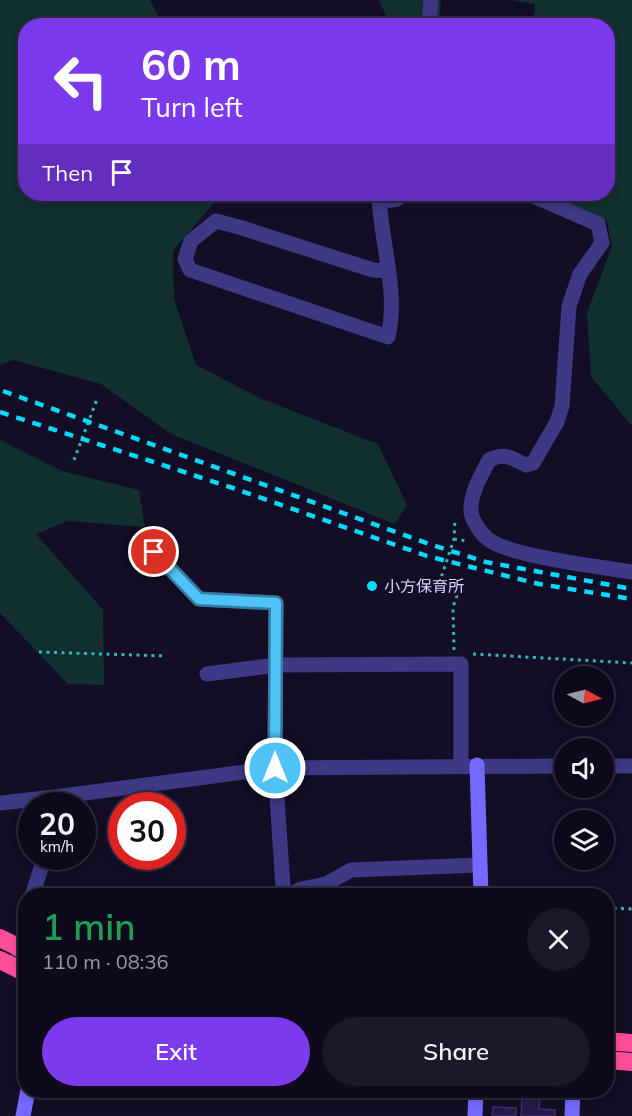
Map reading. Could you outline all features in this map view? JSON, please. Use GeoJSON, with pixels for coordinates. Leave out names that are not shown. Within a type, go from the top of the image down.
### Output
{"type":"FeatureCollection","features":[{"type":"Feature","properties":{"kind":"highway"},"geometry":{"type":"LineString","coordinates":[[0,938],[18,939]]}},
{"type":"Feature","properties":{"kind":"highway"},"geometry":{"type":"LineString","coordinates":[[614,1042],[632,1043]]}},
{"type":"Feature","properties":{"kind":"highway"},"geometry":{"type":"LineString","coordinates":[[614,1061],[632,1062]]}},
{"type":"Feature","properties":{"kind":"street"},"geometry":{"type":"LineString","coordinates":[[430,18],[431,0]]}},
{"type":"Feature","properties":{"kind":"street"},"geometry":{"type":"LineString","coordinates":[[379,201],[388,270],[392,320],[388,337],[190,270],[185,259],[192,241],[216,221],[373,270],[388,270]]}},
{"type":"Feature","properties":{"kind":"street"},"geometry":{"type":"LineString","coordinates":[[545,201],[598,224],[602,243],[580,274],[569,306],[562,406],[557,422],[532,463],[526,465],[507,456],[499,455],[489,460],[472,495],[471,514],[488,540],[513,551],[632,572]]}},
{"type":"Feature","properties":{"kind":"street"},"geometry":{"type":"LineString","coordinates":[[154,552],[199,599],[276,603],[275,768],[284,888]]}},
{"type":"Feature","properties":{"kind":"street"},"geometry":{"type":"LineString","coordinates":[[207,674],[276,665],[461,664],[480,888]]}},
{"type":"Feature","properties":{"kind":"street"},"geometry":{"type":"LineString","coordinates":[[96,795],[275,768],[554,766]]}},
{"type":"Feature","properties":{"kind":"street"},"geometry":{"type":"LineString","coordinates":[[614,766],[632,766]]}},
{"type":"Feature","properties":{"kind":"street"},"geometry":{"type":"LineString","coordinates":[[0,804],[18,803]]}},
{"type":"Feature","properties":{"kind":"street"},"geometry":{"type":"LineString","coordinates":[[306,888],[326,884],[351,870],[479,865]]}},
{"type":"Feature","properties":{"kind":"street"},"geometry":{"type":"LineString","coordinates":[[35,888],[40,870]]}},
{"type":"Feature","properties":{"kind":"street"},"geometry":{"type":"LineString","coordinates":[[23,1116],[26,1098]]}},
{"type":"Feature","properties":{"kind":"street"},"geometry":{"type":"LineString","coordinates":[[475,1116],[476,1098]]}},
{"type":"Feature","properties":{"kind":"street"},"geometry":{"type":"LineString","coordinates":[[572,1116],[573,1098]]}},
{"type":"Feature","properties":{"kind":"path"},"geometry":{"type":"LineString","coordinates":[[74,460],[97,399]]}},
{"type":"Feature","properties":{"kind":"path"},"geometry":{"type":"LineString","coordinates":[[453,641],[453,607],[461,584],[441,578],[454,539]]}},
{"type":"Feature","properties":{"kind":"path"},"geometry":{"type":"LineString","coordinates":[[39,652],[166,656]]}},
{"type":"Feature","properties":{"kind":"path"},"geometry":{"type":"LineString","coordinates":[[461,664],[469,654],[632,663]]}},
{"type":"Feature","properties":{"kind":"path"},"geometry":{"type":"LineString","coordinates":[[614,908],[632,909]]}},
{"type":"Feature","properties":{"kind":"green space"},"geometry":{"type":"Polygon","coordinates":[[[0,0],[150,0],[159,18],[18,18],[18,201],[215,201],[173,251],[174,299],[196,365],[262,399],[378,444],[407,505],[395,524],[171,434],[101,384],[13,360],[0,365],[0,0]]]}},
{"type":"Feature","properties":{"kind":"green space"},"geometry":{"type":"Polygon","coordinates":[[[379,0],[441,0],[440,18],[387,18],[379,0]]]}},
{"type":"Feature","properties":{"kind":"green space"},"geometry":{"type":"Polygon","coordinates":[[[511,0],[632,0],[632,426],[591,377],[587,313],[612,246],[607,222],[560,201],[615,201],[615,18],[533,18],[535,4],[511,0]]]}},
{"type":"Feature","properties":{"kind":"green space"},"geometry":{"type":"Polygon","coordinates":[[[0,440],[62,471],[139,490],[145,527],[68,521],[36,534],[103,610],[104,685],[68,684],[0,613],[0,440]]]}},
{"type":"Feature","properties":{"kind":"building"},"geometry":{"type":"Polygon","coordinates":[[[397,887],[455,887],[455,888],[397,887]]]}},
{"type":"Feature","properties":{"kind":"building"},"geometry":{"type":"Polygon","coordinates":[[[522,1098],[540,1098],[539,1109],[555,1110],[555,1116],[521,1116],[522,1098]]]}},
{"type":"Feature","properties":{"kind":"building"},"geometry":{"type":"Polygon","coordinates":[[[493,1107],[516,1108],[516,1116],[492,1116],[493,1107]]]}},
{"type":"Feature","properties":{"kind":"railway"},"geometry":{"type":"LineString","coordinates":[[3,391],[432,545],[486,562],[632,589]]}},
{"type":"Feature","properties":{"kind":"railway"},"geometry":{"type":"LineString","coordinates":[[0,412],[230,487],[427,556],[539,584],[632,599]]}},
{"type":"Feature","properties":{"kind":"place","name":"小方保育所"},"geometry":{"type":"Point","coordinates":[372,586]}},
{"type":"Feature","properties":{"kind":"route"},"geometry":{"type":"LineString","coordinates":[[154,552],[199,599],[276,603],[275,768]]}}]}
